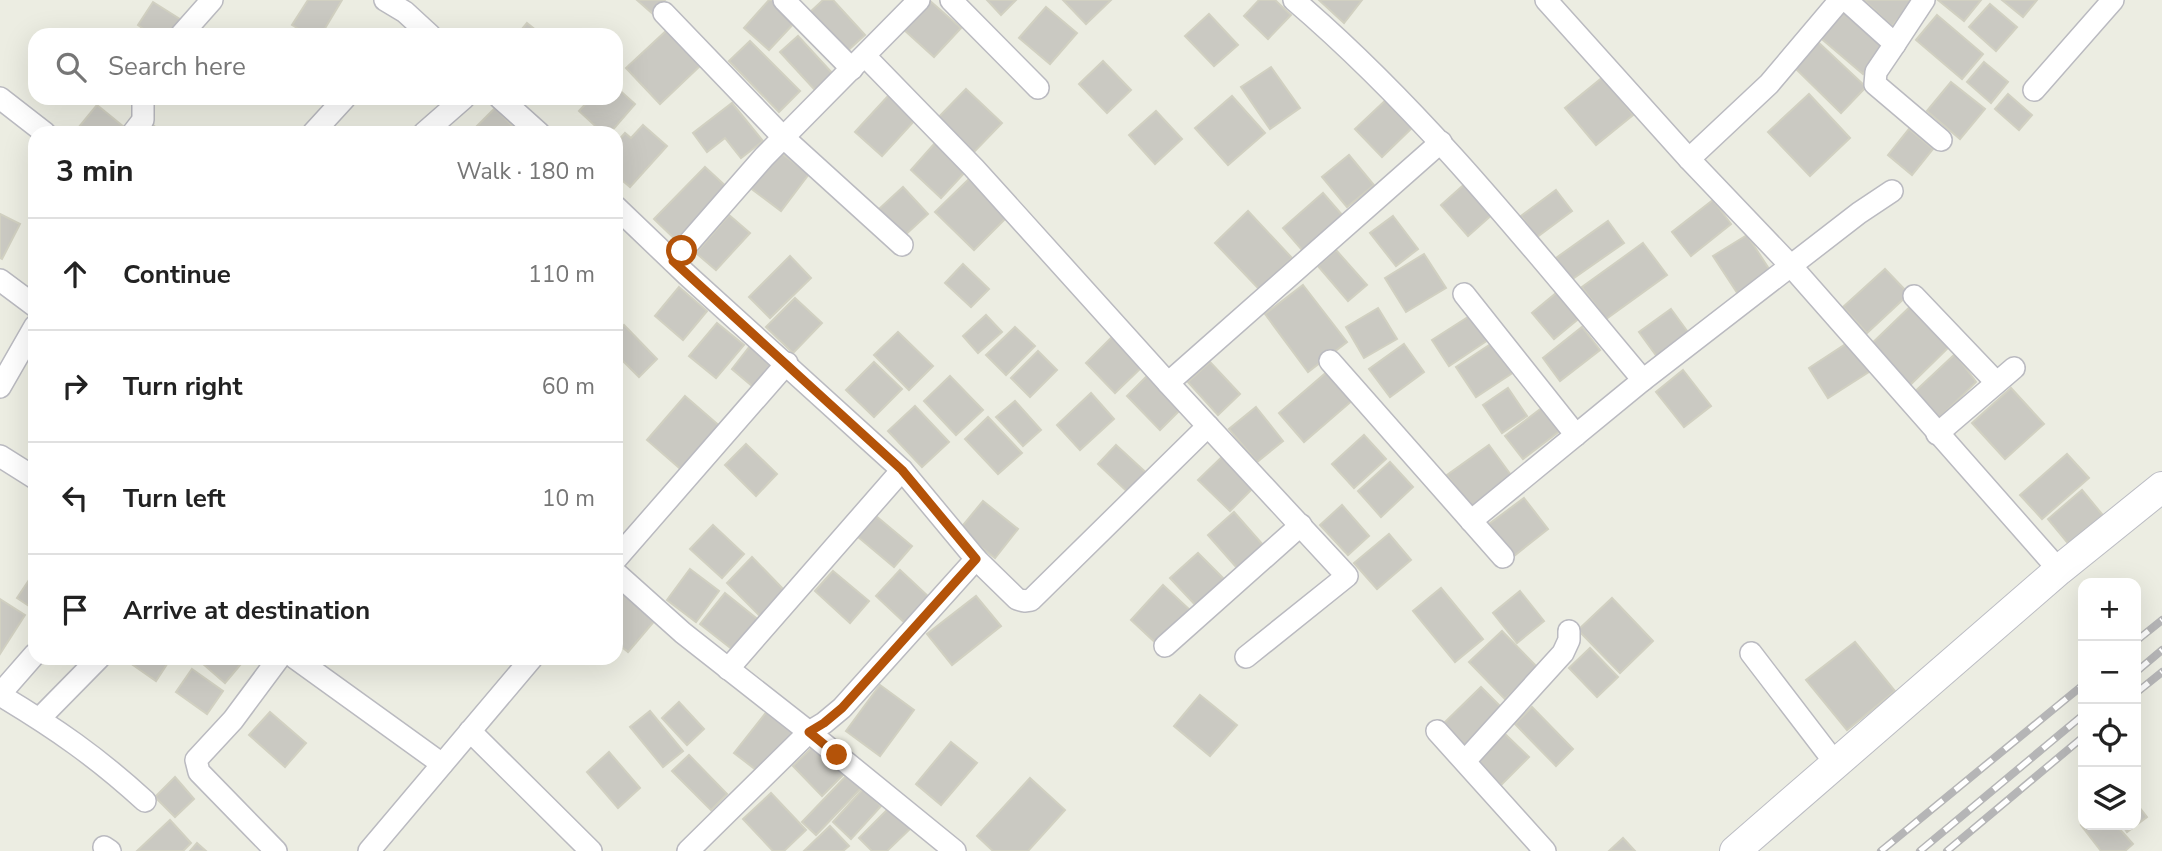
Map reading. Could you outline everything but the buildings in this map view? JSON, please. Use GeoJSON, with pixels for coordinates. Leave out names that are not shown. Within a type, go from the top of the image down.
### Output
{"type":"FeatureCollection","features":[{"type":"Feature","properties":{"kind":"street"},"geometry":{"type":"LineString","coordinates":[[187,28],[212,0]]}},
{"type":"Feature","properties":{"kind":"street"},"geometry":{"type":"LineString","coordinates":[[385,0],[414,28]]}},
{"type":"Feature","properties":{"kind":"street"},"geometry":{"type":"LineString","coordinates":[[784,0],[858,62],[974,168],[1347,576],[1246,657]]}},
{"type":"Feature","properties":{"kind":"street"},"geometry":{"type":"LineString","coordinates":[[673,261],[783,137],[919,0]]}},
{"type":"Feature","properties":{"kind":"street"},"geometry":{"type":"LineString","coordinates":[[951,0],[1038,88]]}},
{"type":"Feature","properties":{"kind":"street"},"geometry":{"type":"LineString","coordinates":[[1294,0],[1329,30],[1441,142],[1643,380]]}},
{"type":"Feature","properties":{"kind":"street"},"geometry":{"type":"LineString","coordinates":[[1546,0],[1689,159],[1791,267],[2059,570]]}},
{"type":"Feature","properties":{"kind":"street"},"geometry":{"type":"LineString","coordinates":[[1689,159],[1769,84],[1840,0]]}},
{"type":"Feature","properties":{"kind":"street"},"geometry":{"type":"LineString","coordinates":[[1846,0],[1895,44]]}},
{"type":"Feature","properties":{"kind":"street"},"geometry":{"type":"LineString","coordinates":[[1924,0],[1876,72],[1875,84],[1941,140]]}},
{"type":"Feature","properties":{"kind":"street"},"geometry":{"type":"LineString","coordinates":[[2034,90],[2113,0]]}},
{"type":"Feature","properties":{"kind":"street"},"geometry":{"type":"LineString","coordinates":[[664,13],[783,137],[902,245]]}},
{"type":"Feature","properties":{"kind":"street"},"geometry":{"type":"LineString","coordinates":[[0,98],[36,126]]}},
{"type":"Feature","properties":{"kind":"street"},"geometry":{"type":"LineString","coordinates":[[138,126],[143,120],[143,105]]}},
{"type":"Feature","properties":{"kind":"street"},"geometry":{"type":"LineString","coordinates":[[319,126],[339,105]]}},
{"type":"Feature","properties":{"kind":"street"},"geometry":{"type":"LineString","coordinates":[[432,126],[456,105]]}},
{"type":"Feature","properties":{"kind":"street"},"geometry":{"type":"LineString","coordinates":[[508,105],[531,126]]}},
{"type":"Feature","properties":{"kind":"street"},"geometry":{"type":"LineString","coordinates":[[1168,383],[1441,142]]}},
{"type":"Feature","properties":{"kind":"street"},"geometry":{"type":"LineString","coordinates":[[1471,521],[1643,380],[1859,213],[1892,191]]}},
{"type":"Feature","properties":{"kind":"street"},"geometry":{"type":"LineString","coordinates":[[623,214],[902,470],[976,559],[1017,598],[1024,601],[1031,600],[1208,426]]}},
{"type":"Feature","properties":{"kind":"street"},"geometry":{"type":"LineString","coordinates":[[0,280],[28,301]]}},
{"type":"Feature","properties":{"kind":"street"},"geometry":{"type":"LineString","coordinates":[[1464,293],[1576,435]]}},
{"type":"Feature","properties":{"kind":"street"},"geometry":{"type":"LineString","coordinates":[[1914,296],[1996,382]]}},
{"type":"Feature","properties":{"kind":"street"},"geometry":{"type":"LineString","coordinates":[[0,387],[28,338]]}},
{"type":"Feature","properties":{"kind":"street"},"geometry":{"type":"LineString","coordinates":[[1330,361],[1503,557]]}},
{"type":"Feature","properties":{"kind":"street"},"geometry":{"type":"LineString","coordinates":[[623,551],[787,363]]}},
{"type":"Feature","properties":{"kind":"street"},"geometry":{"type":"LineString","coordinates":[[1937,434],[2014,368]]}},
{"type":"Feature","properties":{"kind":"street"},"geometry":{"type":"LineString","coordinates":[[0,456],[28,474]]}},
{"type":"Feature","properties":{"kind":"street"},"geometry":{"type":"LineString","coordinates":[[728,669],[902,470]]}},
{"type":"Feature","properties":{"kind":"street"},"geometry":{"type":"LineString","coordinates":[[1735,851],[2059,570],[2162,487]]}},
{"type":"Feature","properties":{"kind":"street"},"geometry":{"type":"LineString","coordinates":[[1165,646],[1301,525]]}},
{"type":"Feature","properties":{"kind":"street"},"geometry":{"type":"LineString","coordinates":[[688,851],[809,732],[842,708],[976,559]]}},
{"type":"Feature","properties":{"kind":"street"},"geometry":{"type":"LineString","coordinates":[[623,580],[644,601],[955,851]]}},
{"type":"Feature","properties":{"kind":"street"},"geometry":{"type":"LineString","coordinates":[[1465,761],[1563,653],[1569,640],[1569,631]]}},
{"type":"Feature","properties":{"kind":"street"},"geometry":{"type":"LineString","coordinates":[[1751,653],[1836,764]]}},
{"type":"Feature","properties":{"kind":"street"},"geometry":{"type":"LineString","coordinates":[[28,662],[0,694],[40,718],[102,762],[145,801]]}},
{"type":"Feature","properties":{"kind":"street"},"geometry":{"type":"LineString","coordinates":[[40,718],[92,665]]}},
{"type":"Feature","properties":{"kind":"street"},"geometry":{"type":"LineString","coordinates":[[274,665],[233,720],[196,760],[199,772],[276,851]]}},
{"type":"Feature","properties":{"kind":"street"},"geometry":{"type":"LineString","coordinates":[[305,665],[442,764]]}},
{"type":"Feature","properties":{"kind":"street"},"geometry":{"type":"LineString","coordinates":[[369,851],[526,665]]}},
{"type":"Feature","properties":{"kind":"street"},"geometry":{"type":"LineString","coordinates":[[470,731],[591,851]]}},
{"type":"Feature","properties":{"kind":"street"},"geometry":{"type":"LineString","coordinates":[[1437,732],[1545,851]]}},
{"type":"Feature","properties":{"kind":"railway"},"geometry":{"type":"LineString","coordinates":[[2141,637],[2162,620]]}},
{"type":"Feature","properties":{"kind":"railway"},"geometry":{"type":"LineString","coordinates":[[2141,668],[2162,650]]}},
{"type":"Feature","properties":{"kind":"railway"},"geometry":{"type":"LineString","coordinates":[[2141,689],[2162,672]]}},
{"type":"Feature","properties":{"kind":"railway"},"geometry":{"type":"LineString","coordinates":[[1881,851],[2078,689]]}},
{"type":"Feature","properties":{"kind":"railway"},"geometry":{"type":"LineString","coordinates":[[1920,851],[2078,719]]}},
{"type":"Feature","properties":{"kind":"railway"},"geometry":{"type":"LineString","coordinates":[[1947,851],[2078,741]]}},
{"type":"Feature","properties":{"kind":"route"},"geometry":{"type":"LineString","coordinates":[[682,251],[673,261],[902,470],[976,559],[842,708],[809,732],[837,755]]}}]}
